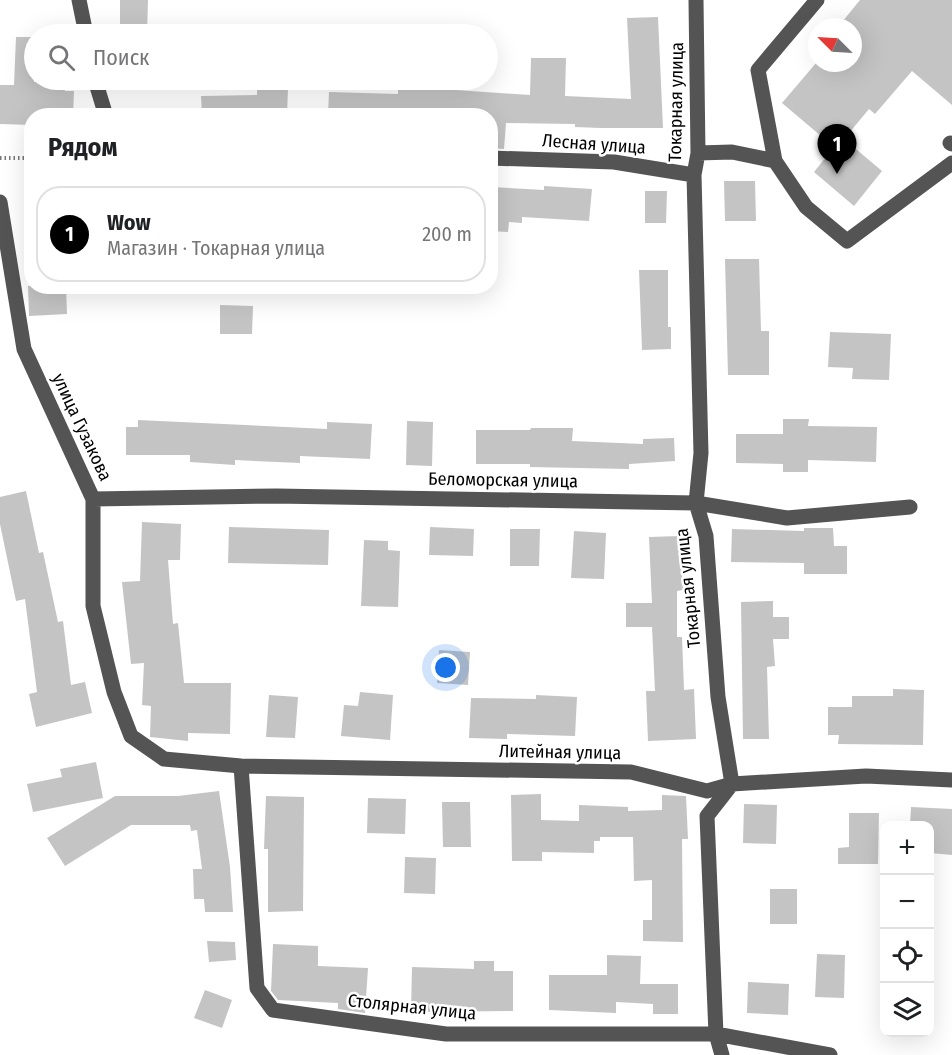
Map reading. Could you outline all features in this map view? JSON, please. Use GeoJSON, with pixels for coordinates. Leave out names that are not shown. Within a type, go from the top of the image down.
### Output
{"type":"FeatureCollection","features":[{"type":"Feature","properties":{"kind":"street"},"geometry":{"type":"LineString","coordinates":[[79,0],[84,24]]}},
{"type":"Feature","properties":{"kind":"street","name":"Токарная улица"},"geometry":{"type":"LineString","coordinates":[[696,0],[698,153],[694,175],[700,453],[696,502],[706,536],[718,697],[732,784]]}},
{"type":"Feature","properties":{"kind":"street"},"geometry":{"type":"LineString","coordinates":[[817,0],[758,70],[775,161],[806,207],[847,241],[952,163]]}},
{"type":"Feature","properties":{"kind":"street"},"geometry":{"type":"LineString","coordinates":[[98,90],[104,108]]}},
{"type":"Feature","properties":{"kind":"street"},"geometry":{"type":"LineString","coordinates":[[698,153],[732,152],[775,161]]}},
{"type":"Feature","properties":{"kind":"street","name":"Лесная улица"},"geometry":{"type":"LineString","coordinates":[[498,158],[614,162],[694,175]]}},
{"type":"Feature","properties":{"kind":"street","name":"улица Гузакова"},"geometry":{"type":"LineString","coordinates":[[0,202],[5,273],[24,349],[93,499],[93,606],[114,692],[130,736],[164,759]]}},
{"type":"Feature","properties":{"kind":"street","name":"Беломорская улица"},"geometry":{"type":"LineString","coordinates":[[93,499],[276,496],[696,502],[787,518],[910,507]]}},
{"type":"Feature","properties":{"kind":"street","name":"Литейная улица"},"geometry":{"type":"LineString","coordinates":[[164,759],[241,766],[632,772],[707,791],[732,784],[866,776],[952,780]]}},
{"type":"Feature","properties":{"kind":"street","name":"Столярная улица"},"geometry":{"type":"LineString","coordinates":[[241,766],[257,988],[273,1010],[446,1035],[716,1034],[830,1055]]}},
{"type":"Feature","properties":{"kind":"street"},"geometry":{"type":"LineString","coordinates":[[722,1055],[716,1034],[707,816],[732,784]]}},
{"type":"Feature","properties":{"kind":"path"},"geometry":{"type":"LineString","coordinates":[[0,158],[24,158]]}},
{"type":"Feature","properties":{"kind":"building"},"geometry":{"type":"Polygon","coordinates":[[[120,0],[148,0],[147,24],[120,24],[120,0]]]}},
{"type":"Feature","properties":{"kind":"building"},"geometry":{"type":"Polygon","coordinates":[[[860,0],[952,0],[952,105],[912,71],[875,114],[869,109],[844,139],[882,171],[854,206],[814,172],[834,147],[782,103],[808,72],[862,72],[862,18],[845,18],[860,0]]]}},
{"type":"Feature","properties":{"kind":"building"},"geometry":{"type":"Polygon","coordinates":[[[658,17],[663,128],[601,128],[575,127],[575,124],[506,123],[504,149],[498,149],[498,108],[328,108],[329,92],[398,94],[398,90],[457,90],[530,95],[531,58],[566,58],[565,96],[631,99],[627,18],[658,17]]]}},
{"type":"Feature","properties":{"kind":"building"},"geometry":{"type":"Polygon","coordinates":[[[16,37],[24,37],[24,90],[74,91],[73,108],[24,108],[24,125],[0,124],[0,85],[14,85],[16,37]]]}},
{"type":"Feature","properties":{"kind":"building"},"geometry":{"type":"Polygon","coordinates":[[[257,90],[288,90],[287,108],[202,108],[201,96],[257,95],[257,90]]]}},
{"type":"Feature","properties":{"kind":"building"},"geometry":{"type":"Polygon","coordinates":[[[724,181],[755,181],[756,221],[725,221],[724,181]]]}},
{"type":"Feature","properties":{"kind":"building"},"geometry":{"type":"Polygon","coordinates":[[[544,186],[592,189],[589,221],[522,217],[522,223],[509,222],[508,232],[498,231],[498,187],[544,190],[544,186]]]}},
{"type":"Feature","properties":{"kind":"building"},"geometry":{"type":"Polygon","coordinates":[[[645,191],[667,191],[666,223],[645,223],[645,191]]]}},
{"type":"Feature","properties":{"kind":"building"},"geometry":{"type":"Polygon","coordinates":[[[725,259],[759,259],[761,331],[769,331],[769,375],[728,375],[725,259]]]}},
{"type":"Feature","properties":{"kind":"building"},"geometry":{"type":"Polygon","coordinates":[[[639,270],[668,270],[668,327],[671,327],[671,349],[642,350],[639,270]]]}},
{"type":"Feature","properties":{"kind":"building"},"geometry":{"type":"Polygon","coordinates":[[[28,294],[66,294],[67,314],[29,316],[28,294]]]}},
{"type":"Feature","properties":{"kind":"building"},"geometry":{"type":"Polygon","coordinates":[[[220,305],[253,306],[252,334],[220,334],[220,305]]]}},
{"type":"Feature","properties":{"kind":"building"},"geometry":{"type":"Polygon","coordinates":[[[830,332],[891,334],[889,380],[852,379],[853,368],[828,367],[830,332]]]}},
{"type":"Feature","properties":{"kind":"building"},"geometry":{"type":"Polygon","coordinates":[[[783,419],[809,419],[808,426],[877,427],[876,462],[808,460],[808,472],[783,472],[783,464],[736,463],[736,434],[783,434],[783,419]]]}},
{"type":"Feature","properties":{"kind":"building"},"geometry":{"type":"Polygon","coordinates":[[[138,420],[327,429],[327,422],[372,424],[370,459],[300,456],[300,463],[235,460],[235,465],[190,462],[190,455],[126,455],[126,427],[138,427],[138,420]]]}},
{"type":"Feature","properties":{"kind":"building"},"geometry":{"type":"Polygon","coordinates":[[[407,421],[433,422],[432,466],[406,465],[407,421]]]}},
{"type":"Feature","properties":{"kind":"building"},"geometry":{"type":"Polygon","coordinates":[[[531,428],[573,428],[572,441],[643,444],[643,439],[674,438],[675,461],[629,464],[629,469],[476,464],[476,430],[530,430],[531,428]]]}},
{"type":"Feature","properties":{"kind":"building"},"geometry":{"type":"Polygon","coordinates":[[[26,491],[39,553],[43,552],[58,622],[63,621],[71,685],[85,682],[92,713],[36,727],[29,694],[37,692],[25,599],[16,601],[0,524],[0,497],[26,491]]]}},
{"type":"Feature","properties":{"kind":"building"},"geometry":{"type":"Polygon","coordinates":[[[142,522],[181,524],[180,560],[168,560],[173,624],[178,623],[184,683],[231,683],[230,734],[188,733],[188,741],[150,737],[151,706],[142,705],[144,663],[131,664],[122,582],[140,581],[142,522]]]}},
{"type":"Feature","properties":{"kind":"building"},"geometry":{"type":"Polygon","coordinates":[[[229,527],[329,530],[328,565],[228,563],[229,527]]]}},
{"type":"Feature","properties":{"kind":"building"},"geometry":{"type":"Polygon","coordinates":[[[430,527],[474,529],[473,556],[429,555],[430,527]]]}},
{"type":"Feature","properties":{"kind":"building"},"geometry":{"type":"Polygon","coordinates":[[[804,528],[833,528],[834,546],[847,546],[847,574],[804,574],[804,563],[731,562],[732,529],[804,531],[804,528]]]}},
{"type":"Feature","properties":{"kind":"building"},"geometry":{"type":"Polygon","coordinates":[[[510,529],[540,529],[539,566],[510,566],[510,529]]]}},
{"type":"Feature","properties":{"kind":"building"},"geometry":{"type":"Polygon","coordinates":[[[574,531],[606,533],[604,579],[571,578],[574,531]]]}},
{"type":"Feature","properties":{"kind":"building"},"geometry":{"type":"Polygon","coordinates":[[[680,536],[683,590],[677,591],[677,637],[682,637],[684,690],[694,689],[696,739],[648,741],[646,691],[655,691],[652,627],[626,627],[626,603],[652,603],[649,537],[680,536]]]}},
{"type":"Feature","properties":{"kind":"building"},"geometry":{"type":"Polygon","coordinates":[[[364,540],[388,541],[388,550],[400,551],[398,607],[361,606],[364,540]]]}},
{"type":"Feature","properties":{"kind":"building"},"geometry":{"type":"Polygon","coordinates":[[[773,601],[773,617],[789,617],[789,639],[773,639],[775,666],[767,667],[769,739],[743,739],[741,602],[773,601]]]}},
{"type":"Feature","properties":{"kind":"building"},"geometry":{"type":"Polygon","coordinates":[[[439,650],[470,652],[468,685],[437,683],[439,650]]]}},
{"type":"Feature","properties":{"kind":"building"},"geometry":{"type":"Polygon","coordinates":[[[893,689],[924,690],[923,745],[838,744],[839,735],[828,735],[828,707],[852,707],[852,696],[893,696],[893,689]]]}},
{"type":"Feature","properties":{"kind":"building"},"geometry":{"type":"Polygon","coordinates":[[[360,692],[393,695],[390,740],[341,736],[344,705],[358,706],[360,692]]]}},
{"type":"Feature","properties":{"kind":"building"},"geometry":{"type":"Polygon","coordinates":[[[269,695],[298,697],[295,738],[266,737],[269,695]]]}},
{"type":"Feature","properties":{"kind":"building"},"geometry":{"type":"Polygon","coordinates":[[[536,695],[577,697],[575,736],[507,734],[507,739],[469,738],[471,698],[536,699],[536,695]]]}},
{"type":"Feature","properties":{"kind":"building"},"geometry":{"type":"Polygon","coordinates":[[[96,762],[103,798],[33,812],[27,784],[62,777],[60,769],[96,762]]]}},
{"type":"Feature","properties":{"kind":"building"},"geometry":{"type":"Polygon","coordinates":[[[219,791],[230,867],[233,912],[205,912],[204,899],[194,899],[193,869],[202,869],[197,830],[191,831],[190,825],[131,825],[65,866],[47,838],[115,796],[178,796],[219,791]]]}},
{"type":"Feature","properties":{"kind":"building"},"geometry":{"type":"Polygon","coordinates":[[[541,794],[541,820],[579,821],[579,805],[628,807],[628,811],[662,810],[662,795],[686,796],[688,839],[682,839],[683,942],[643,941],[643,920],[652,920],[652,880],[634,881],[633,837],[600,837],[600,841],[594,841],[594,853],[542,852],[542,861],[512,861],[511,795],[541,794]]]}},
{"type":"Feature","properties":{"kind":"building"},"geometry":{"type":"Polygon","coordinates":[[[266,796],[304,797],[303,911],[268,912],[268,849],[264,849],[266,796]]]}},
{"type":"Feature","properties":{"kind":"building"},"geometry":{"type":"Polygon","coordinates":[[[368,798],[406,799],[405,834],[367,833],[368,798]]]}},
{"type":"Feature","properties":{"kind":"building"},"geometry":{"type":"Polygon","coordinates":[[[442,802],[470,802],[471,847],[443,847],[442,802]]]}},
{"type":"Feature","properties":{"kind":"building"},"geometry":{"type":"Polygon","coordinates":[[[744,804],[777,805],[776,844],[743,843],[744,804]]]}},
{"type":"Feature","properties":{"kind":"building"},"geometry":{"type":"Polygon","coordinates":[[[911,807],[952,809],[952,855],[934,853],[934,821],[910,821],[911,807]]]}},
{"type":"Feature","properties":{"kind":"building"},"geometry":{"type":"Polygon","coordinates":[[[849,813],[879,813],[878,864],[838,864],[838,848],[849,847],[849,813]]]}},
{"type":"Feature","properties":{"kind":"building"},"geometry":{"type":"Polygon","coordinates":[[[405,857],[436,858],[435,894],[404,893],[405,857]]]}},
{"type":"Feature","properties":{"kind":"building"},"geometry":{"type":"Polygon","coordinates":[[[770,889],[797,889],[797,924],[770,924],[770,889]]]}},
{"type":"Feature","properties":{"kind":"building"},"geometry":{"type":"Polygon","coordinates":[[[207,941],[235,942],[236,960],[209,962],[207,941]]]}},
{"type":"Feature","properties":{"kind":"building"},"geometry":{"type":"Polygon","coordinates":[[[273,944],[318,946],[318,966],[368,968],[365,1013],[338,1009],[338,1003],[278,1000],[271,991],[273,944]]]}},
{"type":"Feature","properties":{"kind":"building"},"geometry":{"type":"Polygon","coordinates":[[[817,954],[845,955],[844,998],[815,997],[817,954]]]}},
{"type":"Feature","properties":{"kind":"building"},"geometry":{"type":"Polygon","coordinates":[[[607,955],[641,956],[640,984],[678,984],[678,1014],[653,1014],[653,1004],[616,1002],[616,1013],[549,1010],[549,975],[607,975],[607,955]]]}},
{"type":"Feature","properties":{"kind":"building"},"geometry":{"type":"Polygon","coordinates":[[[474,961],[494,961],[494,971],[513,971],[513,1011],[411,1012],[412,967],[474,969],[474,961]]]}},
{"type":"Feature","properties":{"kind":"building"},"geometry":{"type":"Polygon","coordinates":[[[748,982],[789,984],[788,1015],[747,1013],[748,982]]]}},
{"type":"Feature","properties":{"kind":"building"},"geometry":{"type":"Polygon","coordinates":[[[205,990],[232,1000],[222,1028],[194,1018],[205,990]]]}},
{"type":"Feature","properties":{"kind":"place","name":"Wow"},"geometry":{"type":"Point","coordinates":[837,174]}}]}
